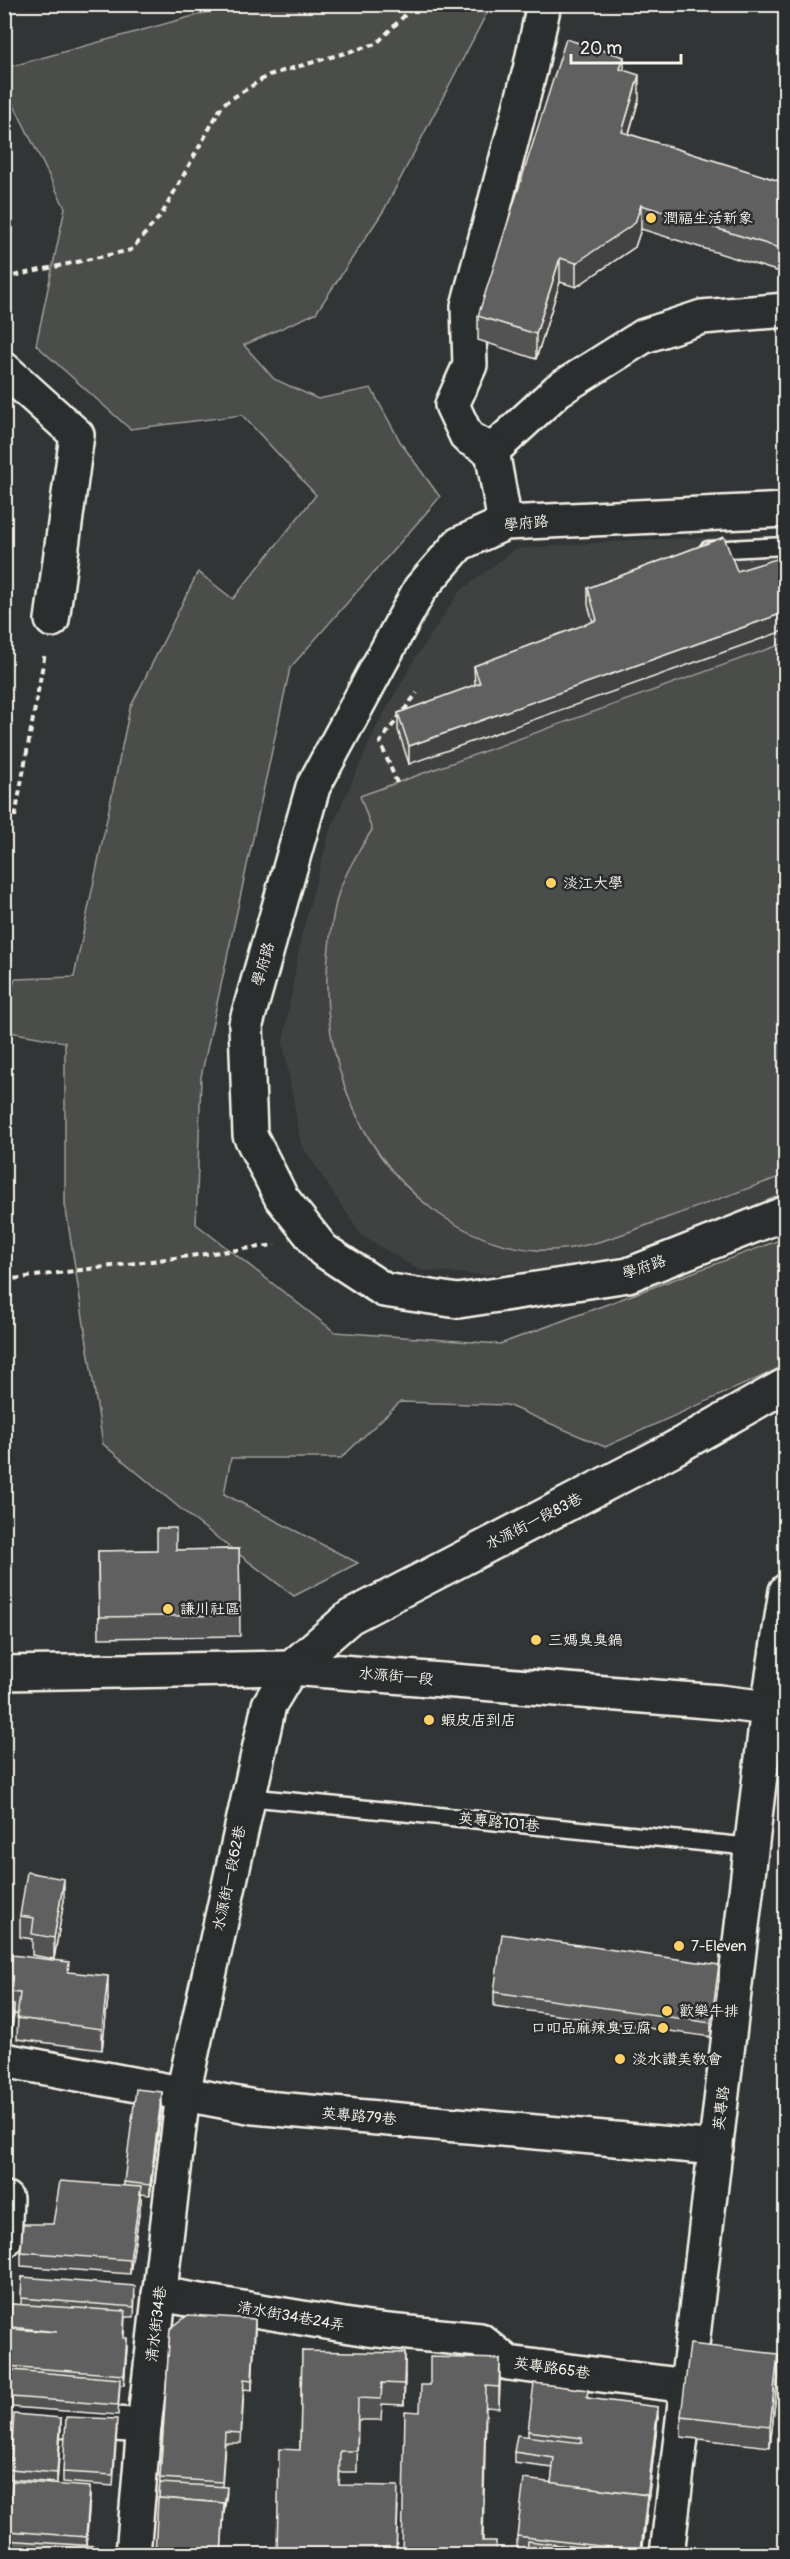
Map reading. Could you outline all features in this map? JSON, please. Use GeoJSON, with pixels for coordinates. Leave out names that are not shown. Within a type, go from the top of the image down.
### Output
{"type":"FeatureCollection","features":[{"type":"Feature","properties":{"kind":"street"},"geometry":{"type":"LineString","coordinates":[[492,451],[467,437],[452,405],[470,365],[468,306],[530,70],[544,4]]}},
{"type":"Feature","properties":{"kind":"street"},"geometry":{"type":"LineString","coordinates":[[492,451],[558,390],[644,336],[702,317],[786,310]]}},
{"type":"Feature","properties":{"kind":"street"},"geometry":{"type":"LineString","coordinates":[[4,369],[78,435],[52,620]]}},
{"type":"Feature","properties":{"kind":"street"},"geometry":{"type":"LineString","coordinates":[[492,451],[505,523]]}},
{"type":"Feature","properties":{"kind":"street","name":"學府路"},"geometry":{"type":"LineString","coordinates":[[786,510],[505,523],[459,544],[420,589],[313,787],[246,1024],[250,1135],[281,1197],[323,1250],[384,1290],[458,1301],[628,1275],[786,1213]]}},
{"type":"Feature","properties":{"kind":"street","name":"水源街一段83巷"},"geometry":{"type":"LineString","coordinates":[[291,1668],[350,1617],[671,1450],[786,1385]]}},
{"type":"Feature","properties":{"kind":"street","name":"英專路"},"geometry":{"type":"LineString","coordinates":[[667,2554],[752,1847],[777,1710],[786,1591]]}},
{"type":"Feature","properties":{"kind":"street","name":"水源街一段"},"geometry":{"type":"LineString","coordinates":[[4,1673],[291,1668],[777,1710]]}},
{"type":"Feature","properties":{"kind":"street","name":"水源街一段62巷"},"geometry":{"type":"LineString","coordinates":[[183,2093],[269,1705],[291,1668]]}},
{"type":"Feature","properties":{"kind":"street","name":"英專路79巷"},"geometry":{"type":"LineString","coordinates":[[4,2060],[254,2107],[716,2148]]}},
{"type":"Feature","properties":{"kind":"street","name":"清水街34巷"},"geometry":{"type":"LineString","coordinates":[[133,2554],[144,2426],[183,2093]]}},
{"type":"Feature","properties":{"kind":"street"},"geometry":{"type":"LineString","coordinates":[[4,2241],[6,2199]]}},
{"type":"Feature","properties":{"kind":"street","name":"清水街34巷24弄"},"geometry":{"type":"LineString","coordinates":[[159,2294],[368,2329],[423,2334]]}},
{"type":"Feature","properties":{"kind":"street","name":"英專路65巷"},"geometry":{"type":"LineString","coordinates":[[423,2334],[480,2340],[508,2363],[687,2386]]}},
{"type":"Feature","properties":{"kind":"street"},"geometry":{"type":"LineString","coordinates":[[4,2416],[144,2426]]}},
{"type":"Feature","properties":{"kind":"lane"},"geometry":{"type":"LineString","coordinates":[[687,551],[786,546]]}},
{"type":"Feature","properties":{"kind":"lane","name":"英專路101巷"},"geometry":{"type":"LineString","coordinates":[[247,1797],[752,1847]]}},
{"type":"Feature","properties":{"kind":"path"},"geometry":{"type":"LineString","coordinates":[[4,278],[132,250],[162,214],[223,104],[269,75],[376,44],[416,4]]}},
{"type":"Feature","properties":{"kind":"path"},"geometry":{"type":"LineString","coordinates":[[15,817],[52,620]]}},
{"type":"Feature","properties":{"kind":"path"},"geometry":{"type":"LineString","coordinates":[[396,783],[380,742],[417,693]]}},
{"type":"Feature","properties":{"kind":"path"},"geometry":{"type":"LineString","coordinates":[[4,1280],[281,1244]]}},
{"type":"Feature","properties":{"kind":"shaded area"},"geometry":{"type":"Polygon","coordinates":[[[233,5],[491,5],[384,210],[316,313],[244,345],[274,379],[318,399],[371,388],[401,443],[440,497],[290,668],[201,1077],[196,1224],[335,1332],[500,1344],[785,1238],[785,1366],[605,1447],[507,1405],[400,1402],[341,1458],[231,1458],[224,1494],[358,1563],[294,1596],[194,1520],[103,1444],[65,1204],[65,1042],[5,1031],[4,1016],[15,979],[74,977],[130,708],[198,572],[233,599],[316,495],[242,415],[130,429],[36,345],[65,208],[5,87],[5,68],[233,5]]]}},
{"type":"Feature","properties":{"kind":"shaded area","name":"淡江大學"},"geometry":{"type":"Polygon","coordinates":[[[785,535],[785,1194],[597,1264],[479,1275],[419,1270],[361,1235],[301,1144],[283,1043],[301,937],[330,830],[378,724],[416,657],[459,592],[515,549],[636,540],[785,535]]]}},
{"type":"Feature","properties":{"kind":"shaded area","name":"淡江大學"},"geometry":{"type":"Polygon","coordinates":[[[785,643],[785,1175],[619,1236],[569,1248],[536,1250],[522,1248],[494,1242],[455,1224],[432,1209],[404,1183],[380,1154],[360,1122],[345,1087],[334,1051],[328,1014],[327,976],[330,938],[340,889],[350,866],[372,830],[360,796],[785,643]]]}},
{"type":"Feature","properties":{"kind":"building","name":"潤福生活新象"},"geometry":{"type":"Polygon","coordinates":[[[566,39],[624,57],[620,69],[639,75],[622,132],[786,183],[786,250],[641,205],[635,223],[576,263],[560,258],[536,334],[478,316],[566,39]]]}},
{"type":"Feature","properties":{"kind":"building"},"geometry":{"type":"Polygon","coordinates":[[[724,537],[737,571],[786,556],[786,612],[409,746],[398,713],[480,683],[474,666],[597,620],[588,588],[724,537]]]}},
{"type":"Feature","properties":{"kind":"building"},"geometry":{"type":"Polygon","coordinates":[[[157,1528],[176,1528],[176,1550],[239,1549],[240,1615],[99,1617],[98,1551],[157,1550],[157,1528]]]}},
{"type":"Feature","properties":{"kind":"building"},"geometry":{"type":"Polygon","coordinates":[[[27,1872],[64,1879],[54,1938],[32,1934],[34,1918],[20,1916],[27,1872]]]}},
{"type":"Feature","properties":{"kind":"building"},"geometry":{"type":"Polygon","coordinates":[[[502,1934],[719,1965],[711,2023],[494,1992],[502,1934]]]}},
{"type":"Feature","properties":{"kind":"building"},"geometry":{"type":"Polygon","coordinates":[[[4,1951],[9,1951],[5,1980],[4,1980],[4,1951]]]}},
{"type":"Feature","properties":{"kind":"building"},"geometry":{"type":"Polygon","coordinates":[[[12,1955],[69,1962],[68,1972],[108,1976],[102,2029],[17,2018],[20,1993],[8,1992],[12,1955]]]}},
{"type":"Feature","properties":{"kind":"building"},"geometry":{"type":"Polygon","coordinates":[[[4,2004],[14,2005],[11,2026],[4,2025],[4,2004]]]}},
{"type":"Feature","properties":{"kind":"building"},"geometry":{"type":"Polygon","coordinates":[[[136,2089],[162,2092],[150,2185],[124,2182],[136,2089]]]}},
{"type":"Feature","properties":{"kind":"building"},"geometry":{"type":"Polygon","coordinates":[[[60,2181],[141,2187],[130,2260],[21,2252],[23,2224],[53,2224],[60,2181]]]}},
{"type":"Feature","properties":{"kind":"building"},"geometry":{"type":"Polygon","coordinates":[[[22,2277],[135,2286],[134,2307],[21,2298],[22,2277]]]}},
{"type":"Feature","properties":{"kind":"building"},"geometry":{"type":"Polygon","coordinates":[[[11,2304],[125,2311],[123,2338],[127,2338],[124,2375],[6,2366],[9,2329],[57,2332],[11,2327],[11,2304]]]}},
{"type":"Feature","properties":{"kind":"building"},"geometry":{"type":"Polygon","coordinates":[[[188,2315],[255,2319],[252,2380],[244,2379],[241,2433],[225,2432],[222,2482],[160,2478],[170,2329],[188,2315]]]}},
{"type":"Feature","properties":{"kind":"building"},"geometry":{"type":"Polygon","coordinates":[[[690,2344],[778,2354],[770,2426],[681,2416],[690,2344]]]}},
{"type":"Feature","properties":{"kind":"building"},"geometry":{"type":"Polygon","coordinates":[[[302,2351],[405,2353],[404,2384],[382,2383],[381,2399],[358,2398],[357,2451],[340,2451],[339,2485],[398,2486],[396,2554],[277,2554],[279,2449],[300,2450],[302,2351]]]}},
{"type":"Feature","properties":{"kind":"building"},"geometry":{"type":"Polygon","coordinates":[[[430,2357],[500,2359],[499,2387],[486,2386],[482,2541],[496,2541],[496,2554],[402,2554],[405,2411],[420,2412],[421,2385],[430,2385],[430,2357]]]}},
{"type":"Feature","properties":{"kind":"building"},"geometry":{"type":"Polygon","coordinates":[[[12,2370],[120,2379],[118,2405],[11,2397],[12,2370]]]}},
{"type":"Feature","properties":{"kind":"building"},"geometry":{"type":"Polygon","coordinates":[[[534,2383],[588,2390],[587,2398],[658,2407],[647,2499],[647,2495],[551,2483],[554,2458],[514,2452],[517,2435],[582,2443],[582,2438],[528,2431],[534,2383]]]}},
{"type":"Feature","properties":{"kind":"building"},"geometry":{"type":"Polygon","coordinates":[[[14,2414],[61,2418],[57,2473],[10,2469],[14,2414]]]}},
{"type":"Feature","properties":{"kind":"building"},"geometry":{"type":"Polygon","coordinates":[[[66,2417],[117,2419],[113,2475],[63,2472],[66,2417]]]}},
{"type":"Feature","properties":{"kind":"building"},"geometry":{"type":"Polygon","coordinates":[[[524,2479],[647,2495],[641,2551],[517,2536],[524,2479]]]}},
{"type":"Feature","properties":{"kind":"building"},"geometry":{"type":"Polygon","coordinates":[[[12,2481],[90,2487],[86,2537],[8,2531],[12,2481]]]}},
{"type":"Feature","properties":{"kind":"building"},"geometry":{"type":"Polygon","coordinates":[[[160,2483],[227,2487],[224,2507],[224,2503],[159,2498],[160,2483]]]}},
{"type":"Feature","properties":{"kind":"building"},"geometry":{"type":"Polygon","coordinates":[[[158,2498],[224,2503],[221,2554],[155,2554],[158,2498]]]}},
{"type":"Feature","properties":{"kind":"building"},"geometry":{"type":"Polygon","coordinates":[[[4,2540],[95,2546],[94,2554],[4,2554],[4,2540]]]}},
{"type":"Feature","properties":{"kind":"building"},"geometry":{"type":"Polygon","coordinates":[[[528,2541],[633,2554],[527,2554],[528,2541]]]}},
{"type":"Feature","properties":{"kind":"place","name":"潤福生活新象"},"geometry":{"type":"Point","coordinates":[651,218]}},
{"type":"Feature","properties":{"kind":"place","name":"淡江大學"},"geometry":{"type":"Point","coordinates":[551,883]}},
{"type":"Feature","properties":{"kind":"place","name":"謙川社區"},"geometry":{"type":"Point","coordinates":[168,1609]}},
{"type":"Feature","properties":{"kind":"place","name":"三媽臭臭鍋"},"geometry":{"type":"Point","coordinates":[536,1640]}},
{"type":"Feature","properties":{"kind":"place","name":"蝦皮店到店"},"geometry":{"type":"Point","coordinates":[429,1720]}},
{"type":"Feature","properties":{"kind":"place","name":"7-Eleven"},"geometry":{"type":"Point","coordinates":[679,1946]}},
{"type":"Feature","properties":{"kind":"place","name":"歡樂牛排"},"geometry":{"type":"Point","coordinates":[667,2011]}},
{"type":"Feature","properties":{"kind":"place","name":"口吅品麻辣臭豆腐"},"geometry":{"type":"Point","coordinates":[663,2028]}},
{"type":"Feature","properties":{"kind":"place","name":"淡水讚美教會"},"geometry":{"type":"Point","coordinates":[620,2059]}}]}
